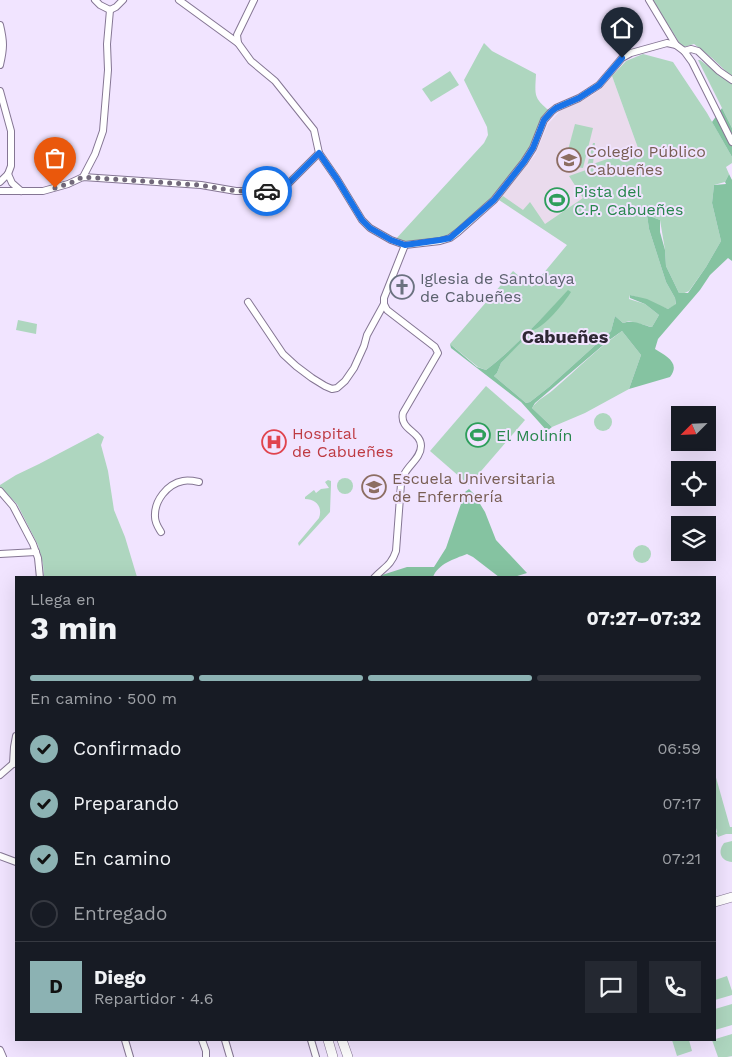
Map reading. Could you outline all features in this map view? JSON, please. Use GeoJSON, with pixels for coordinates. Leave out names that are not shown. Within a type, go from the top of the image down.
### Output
{"type":"FeatureCollection","features":[{"type":"Feature","properties":{"kind":"street"},"geometry":{"type":"LineString","coordinates":[[95,0],[110,10]]}},
{"type":"Feature","properties":{"kind":"street"},"geometry":{"type":"LineString","coordinates":[[110,10],[123,0]]}},
{"type":"Feature","properties":{"kind":"street"},"geometry":{"type":"LineString","coordinates":[[179,0],[238,43],[251,61],[275,81],[314,130],[319,153],[362,220],[370,228],[391,240],[405,245],[450,238],[458,232],[494,200],[524,162],[533,148],[544,120],[551,112],[579,98],[599,85],[622,58],[631,53],[667,42],[684,51],[692,62],[732,142]]}},
{"type":"Feature","properties":{"kind":"street"},"geometry":{"type":"LineString","coordinates":[[238,43],[237,35],[254,0]]}},
{"type":"Feature","properties":{"kind":"street"},"geometry":{"type":"LineString","coordinates":[[649,0],[676,46]]}},
{"type":"Feature","properties":{"kind":"street"},"geometry":{"type":"LineString","coordinates":[[83,177],[95,154],[103,131],[110,10]]}},
{"type":"Feature","properties":{"kind":"street"},"geometry":{"type":"LineString","coordinates":[[0,25],[4,42],[0,66]]}},
{"type":"Feature","properties":{"kind":"street"},"geometry":{"type":"LineString","coordinates":[[684,51],[691,49],[698,51],[732,80]]}},
{"type":"Feature","properties":{"kind":"street"},"geometry":{"type":"LineString","coordinates":[[0,91],[3,113],[11,131],[11,166],[8,174],[0,182]]}},
{"type":"Feature","properties":{"kind":"street"},"geometry":{"type":"LineString","coordinates":[[0,191],[43,191],[68,184],[83,177],[200,185],[236,191],[276,190],[288,184],[319,153]]}},
{"type":"Feature","properties":{"kind":"street"},"geometry":{"type":"LineString","coordinates":[[8,174],[12,183],[21,191]]}},
{"type":"Feature","properties":{"kind":"street"},"geometry":{"type":"LineString","coordinates":[[376,576],[393,560],[396,551],[401,484],[404,475],[421,449],[418,437],[404,424],[403,413],[438,352],[435,347],[387,310],[384,304],[384,298],[405,245]]}},
{"type":"Feature","properties":{"kind":"street"},"geometry":{"type":"LineString","coordinates":[[248,302],[283,354],[312,378],[332,389],[337,388],[345,381],[354,368],[367,335],[384,304]]}},
{"type":"Feature","properties":{"kind":"street"},"geometry":{"type":"LineString","coordinates":[[161,532],[155,518],[162,495],[182,481],[191,480],[199,482]]}},
{"type":"Feature","properties":{"kind":"street"},"geometry":{"type":"LineString","coordinates":[[0,491],[13,506],[33,544],[38,558],[40,576]]}},
{"type":"Feature","properties":{"kind":"street"},"geometry":{"type":"LineString","coordinates":[[0,554],[36,552]]}},
{"type":"Feature","properties":{"kind":"street"},"geometry":{"type":"LineString","coordinates":[[0,775],[14,763],[15,742]]}},
{"type":"Feature","properties":{"kind":"street"},"geometry":{"type":"LineString","coordinates":[[0,856],[15,862]]}},
{"type":"Feature","properties":{"kind":"street"},"geometry":{"type":"LineString","coordinates":[[716,902],[732,897]]}},
{"type":"Feature","properties":{"kind":"street"},"geometry":{"type":"LineString","coordinates":[[125,1041],[130,1057]]}},
{"type":"Feature","properties":{"kind":"street"},"geometry":{"type":"LineString","coordinates":[[202,1041],[206,1057]]}},
{"type":"Feature","properties":{"kind":"street"},"geometry":{"type":"LineString","coordinates":[[225,1041],[230,1057]]}},
{"type":"Feature","properties":{"kind":"street"},"geometry":{"type":"LineString","coordinates":[[311,1041],[316,1057]]}},
{"type":"Feature","properties":{"kind":"street"},"geometry":{"type":"LineString","coordinates":[[328,1041],[333,1057]]}},
{"type":"Feature","properties":{"kind":"street"},"geometry":{"type":"LineString","coordinates":[[342,1041],[348,1057]]}},
{"type":"Feature","properties":{"kind":"street"},"geometry":{"type":"LineString","coordinates":[[0,1050],[3,1057]]}},
{"type":"Feature","properties":{"kind":"shaded area","name":"Colegio Público Cabueñes"},"geometry":{"type":"Polygon","coordinates":[[[612,76],[638,148],[588,221],[567,245],[499,200],[535,155],[548,124],[560,111],[591,96],[602,88],[612,76]]]}},
{"type":"Feature","properties":{"kind":"green space"},"geometry":{"type":"Polygon","coordinates":[[[653,0],[732,0],[732,77],[694,44],[684,47],[680,44],[653,0]]]}},
{"type":"Feature","properties":{"kind":"green space"},"geometry":{"type":"Polygon","coordinates":[[[484,43],[492,51],[536,74],[536,96],[551,112],[533,148],[494,200],[450,238],[412,244],[394,241],[484,143],[488,135],[487,127],[464,80],[484,43]]]}},
{"type":"Feature","properties":{"kind":"green space"},"geometry":{"type":"Polygon","coordinates":[[[643,54],[673,62],[707,113],[732,157],[732,163],[726,167],[729,174],[725,182],[714,185],[712,203],[721,241],[689,291],[680,295],[666,266],[660,220],[647,215],[649,229],[666,282],[675,298],[676,305],[668,309],[630,295],[629,299],[645,304],[659,315],[652,327],[629,321],[623,323],[615,316],[611,331],[549,387],[526,403],[494,376],[501,363],[568,291],[539,322],[486,370],[478,367],[450,344],[513,271],[532,287],[567,245],[499,200],[503,196],[523,210],[530,202],[545,224],[583,198],[569,176],[586,170],[593,143],[595,143],[593,164],[638,148],[612,76],[626,61],[643,54]]]}},
{"type":"Feature","properties":{"kind":"green space"},"geometry":{"type":"Polygon","coordinates":[[[698,60],[732,84],[732,128],[698,60]]]}},
{"type":"Feature","properties":{"kind":"green space"},"geometry":{"type":"Polygon","coordinates":[[[450,71],[459,85],[431,102],[422,89],[450,71]]]}},
{"type":"Feature","properties":{"kind":"green space"},"geometry":{"type":"Polygon","coordinates":[[[722,108],[732,128],[732,157],[712,122],[722,108]]]}},
{"type":"Feature","properties":{"kind":"green space"},"geometry":{"type":"Polygon","coordinates":[[[575,124],[593,128],[583,168],[564,165],[575,124]]]}},
{"type":"Feature","properties":{"kind":"green space"},"geometry":{"type":"Polygon","coordinates":[[[729,174],[732,180],[732,261],[728,258],[710,275],[700,290],[658,339],[655,349],[671,360],[673,364],[674,368],[670,377],[629,389],[641,355],[622,331],[535,403],[532,408],[552,427],[547,431],[521,402],[451,348],[450,344],[477,367],[486,370],[539,322],[568,290],[571,292],[548,320],[533,330],[501,363],[494,376],[526,403],[549,387],[611,331],[615,316],[623,323],[634,322],[652,327],[659,315],[645,304],[630,298],[630,295],[647,299],[668,309],[676,304],[675,298],[666,282],[649,229],[647,215],[660,220],[660,232],[665,250],[666,266],[679,293],[688,293],[721,241],[712,203],[714,185],[726,184],[725,182],[729,174]]]}},
{"type":"Feature","properties":{"kind":"green space"},"geometry":{"type":"Polygon","coordinates":[[[18,320],[37,324],[36,334],[16,330],[18,320]]]}},
{"type":"Feature","properties":{"kind":"green space"},"geometry":{"type":"Polygon","coordinates":[[[622,331],[641,355],[629,389],[585,413],[552,427],[532,408],[534,405],[622,331]]]}},
{"type":"Feature","properties":{"kind":"green space","name":"El Molinín"},"geometry":{"type":"Polygon","coordinates":[[[486,386],[525,420],[469,485],[430,451],[486,386]]]}},
{"type":"Feature","properties":{"kind":"green space"},"geometry":{"type":"Polygon","coordinates":[[[599,413],[607,413],[612,418],[610,429],[599,431],[594,426],[594,418],[599,413]]]}},
{"type":"Feature","properties":{"kind":"green space"},"geometry":{"type":"Polygon","coordinates":[[[98,433],[104,437],[101,445],[108,471],[114,510],[125,537],[137,576],[44,576],[38,545],[17,504],[0,487],[0,485],[16,475],[98,433]]]}},
{"type":"Feature","properties":{"kind":"green space"},"geometry":{"type":"Polygon","coordinates":[[[345,478],[353,486],[345,494],[337,486],[345,478]]]}},
{"type":"Feature","properties":{"kind":"green space"},"geometry":{"type":"Polygon","coordinates":[[[331,481],[330,512],[299,546],[298,543],[319,518],[320,514],[318,504],[312,500],[305,499],[305,497],[314,490],[316,493],[321,489],[329,488],[325,482],[331,481]]]}},
{"type":"Feature","properties":{"kind":"green space"},"geometry":{"type":"Polygon","coordinates":[[[469,489],[474,494],[485,512],[496,540],[527,573],[517,576],[498,576],[467,554],[443,565],[433,576],[382,576],[407,567],[434,567],[446,548],[465,492],[469,489]]]}},
{"type":"Feature","properties":{"kind":"green space"},"geometry":{"type":"Polygon","coordinates":[[[638,545],[646,545],[651,550],[649,561],[638,563],[633,558],[633,550],[638,545]]]}},
{"type":"Feature","properties":{"kind":"green space"},"geometry":{"type":"Polygon","coordinates":[[[716,778],[730,827],[732,827],[732,834],[718,837],[716,778]]]}},
{"type":"Feature","properties":{"kind":"green space"},"geometry":{"type":"Polygon","coordinates":[[[732,841],[732,862],[723,858],[721,850],[724,843],[732,841]]]}},
{"type":"Feature","properties":{"kind":"green space"},"geometry":{"type":"Polygon","coordinates":[[[727,976],[732,995],[716,1000],[716,980],[727,976]]]}},
{"type":"Feature","properties":{"kind":"green space"},"geometry":{"type":"Polygon","coordinates":[[[732,1004],[732,1025],[716,1030],[716,1009],[732,1004]]]}},
{"type":"Feature","properties":{"kind":"green space"},"geometry":{"type":"Polygon","coordinates":[[[732,1034],[732,1056],[718,1057],[712,1041],[716,1041],[716,1039],[732,1034]]]}},
{"type":"Feature","properties":{"kind":"green space"},"geometry":{"type":"Polygon","coordinates":[[[672,1041],[689,1041],[692,1051],[677,1056],[672,1041]]]}},
{"type":"Feature","properties":{"kind":"way so far"},"geometry":{"type":"LineString","coordinates":[[55,188],[83,177],[200,185],[236,191],[267,191]]}},
{"type":"Feature","properties":{"kind":"place","name":"Colegio Público Cabueñes"},"geometry":{"type":"Point","coordinates":[569,160]}},
{"type":"Feature","properties":{"kind":"place","name":"Pista del C.P. Cabueñes"},"geometry":{"type":"Point","coordinates":[557,200]}},
{"type":"Feature","properties":{"kind":"place","name":"Iglesia de Santolaya de Cabueñes"},"geometry":{"type":"Point","coordinates":[402,287]}},
{"type":"Feature","properties":{"kind":"place","name":"El Molinín"},"geometry":{"type":"Point","coordinates":[478,435]}},
{"type":"Feature","properties":{"kind":"place","name":"Hospital de Cabueñes"},"geometry":{"type":"Point","coordinates":[274,442]}},
{"type":"Feature","properties":{"kind":"place","name":"Escuela Universitaria de Enfermería"},"geometry":{"type":"Point","coordinates":[374,487]}},
{"type":"Feature","properties":{"kind":"district","name":"Cabueñes"},"geometry":{"type":"Point","coordinates":[565,337]}},
{"type":"Feature","properties":{"kind":"route"},"geometry":{"type":"LineString","coordinates":[[267,191],[276,190],[288,184],[319,153],[362,220],[370,228],[391,240],[405,245],[450,238],[494,200],[524,162],[533,148],[544,120],[551,112],[590,92],[599,85],[622,58]]}}]}
